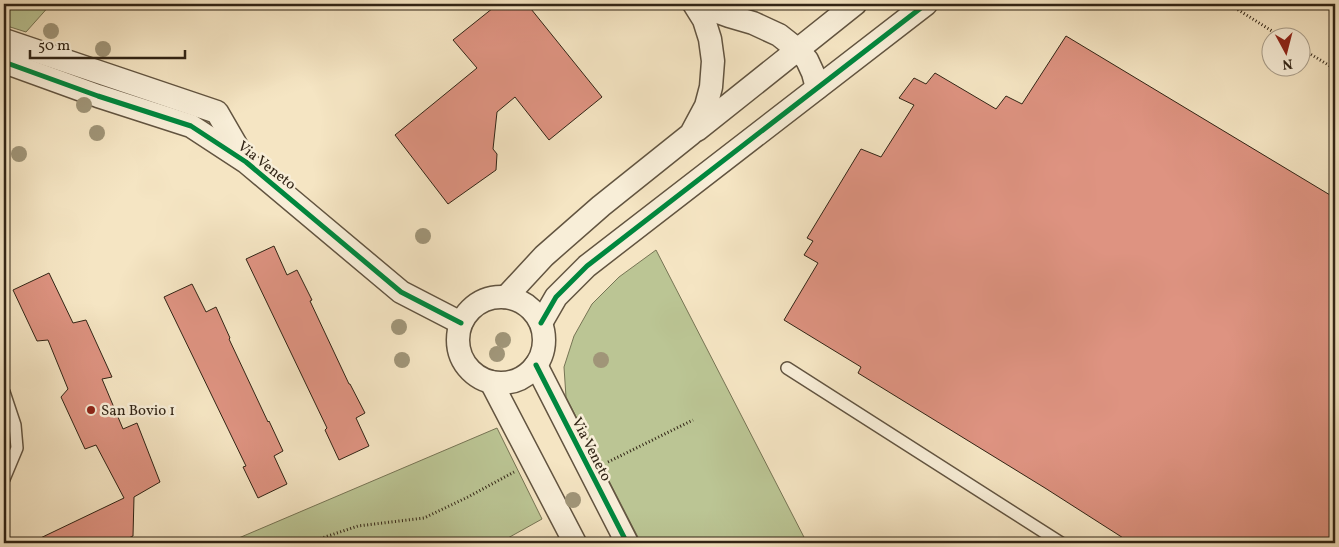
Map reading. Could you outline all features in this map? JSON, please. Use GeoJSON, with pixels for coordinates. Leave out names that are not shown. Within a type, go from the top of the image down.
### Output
{"type":"FeatureCollection","features":[{"type":"Feature","properties":{"kind":"street"},"geometry":{"type":"LineString","coordinates":[[695,4],[753,23],[779,35],[807,60],[817,88]]}},
{"type":"Feature","properties":{"kind":"street"},"geometry":{"type":"LineString","coordinates":[[691,134],[706,106],[711,87],[713,61],[710,39],[704,20],[695,4]]}},
{"type":"Feature","properties":{"kind":"street"},"geometry":{"type":"LineString","coordinates":[[506,297],[544,256],[601,206],[855,4]]}},
{"type":"Feature","properties":{"kind":"street"},"geometry":{"type":"LineString","coordinates":[[541,323],[556,297],[587,266],[926,4]]}},
{"type":"Feature","properties":{"kind":"street","name":"Via Veneto"},"geometry":{"type":"LineString","coordinates":[[4,40],[217,112],[246,162]]}},
{"type":"Feature","properties":{"kind":"street","name":"Via Veneto"},"geometry":{"type":"LineString","coordinates":[[4,62],[98,96],[191,126],[246,162],[401,292],[461,323]]}},
{"type":"Feature","properties":{"kind":"street"},"geometry":{"type":"LineString","coordinates":[[494,297],[506,297],[523,302],[529,306],[541,323],[544,342],[541,356],[536,365],[519,379],[504,383],[491,382],[473,372],[465,364],[460,354],[458,344],[461,323],[474,306],[484,300],[494,297]]}},
{"type":"Feature","properties":{"kind":"street","name":"Via Veneto"},"geometry":{"type":"LineString","coordinates":[[536,365],[627,543]]}},
{"type":"Feature","properties":{"kind":"street"},"geometry":{"type":"LineString","coordinates":[[491,382],[574,543]]}},
{"type":"Feature","properties":{"kind":"lane"},"geometry":{"type":"LineString","coordinates":[[787,368],[1061,543]]}},
{"type":"Feature","properties":{"kind":"lane"},"geometry":{"type":"LineString","coordinates":[[4,392],[15,425],[17,448],[4,479]]}},
{"type":"Feature","properties":{"kind":"path"},"geometry":{"type":"LineString","coordinates":[[1229,4],[1267,28]]}},
{"type":"Feature","properties":{"kind":"path"},"geometry":{"type":"LineString","coordinates":[[1312,55],[1335,69]]}},
{"type":"Feature","properties":{"kind":"path"},"geometry":{"type":"LineString","coordinates":[[590,471],[693,420]]}},
{"type":"Feature","properties":{"kind":"path"},"geometry":{"type":"LineString","coordinates":[[307,543],[358,526],[424,518],[468,497],[532,462]]}},
{"type":"Feature","properties":{"kind":"green space"},"geometry":{"type":"Polygon","coordinates":[[[4,4],[51,4],[26,32],[4,25],[4,4]]]}},
{"type":"Feature","properties":{"kind":"green space"},"geometry":{"type":"Polygon","coordinates":[[[656,250],[807,543],[641,543],[566,397],[564,367],[574,336],[592,304],[619,277],[656,250]]]}},
{"type":"Feature","properties":{"kind":"green space"},"geometry":{"type":"Polygon","coordinates":[[[497,428],[542,519],[499,543],[227,543],[497,428]]]}},
{"type":"Feature","properties":{"kind":"building"},"geometry":{"type":"Polygon","coordinates":[[[498,4],[527,4],[602,97],[549,140],[515,97],[497,112],[493,149],[497,154],[496,170],[448,204],[395,135],[477,68],[453,40],[498,4]]]}},
{"type":"Feature","properties":{"kind":"building"},"geometry":{"type":"Polygon","coordinates":[[[1066,36],[1335,198],[1335,543],[1131,543],[858,373],[861,367],[784,320],[818,263],[804,255],[813,241],[807,238],[861,149],[881,157],[914,105],[899,98],[914,78],[926,84],[935,73],[996,109],[1006,96],[1022,104],[1066,36]]]}},
{"type":"Feature","properties":{"kind":"building"},"geometry":{"type":"Polygon","coordinates":[[[274,246],[287,275],[297,270],[349,384],[365,413],[356,418],[369,446],[339,460],[325,430],[327,428],[246,259],[274,246]]]}},
{"type":"Feature","properties":{"kind":"building","name":"San Bovio 1"},"geometry":{"type":"Polygon","coordinates":[[[49,273],[73,323],[86,320],[112,377],[102,379],[123,429],[137,423],[160,482],[134,497],[133,536],[118,543],[30,543],[124,498],[96,445],[85,449],[61,397],[68,389],[48,340],[37,341],[13,290],[49,273]]]}},
{"type":"Feature","properties":{"kind":"building"},"geometry":{"type":"Polygon","coordinates":[[[192,284],[206,312],[216,307],[229,339],[283,451],[274,456],[287,484],[258,498],[243,467],[246,466],[164,297],[192,284]]]}},
{"type":"Feature","properties":{"kind":"cycle path"},"geometry":{"type":"LineString","coordinates":[[541,323],[556,297],[587,266],[926,4]]}},
{"type":"Feature","properties":{"kind":"cycle path"},"geometry":{"type":"LineString","coordinates":[[4,62],[98,96],[191,126],[246,162],[401,292],[461,323]]}},
{"type":"Feature","properties":{"kind":"cycle path"},"geometry":{"type":"LineString","coordinates":[[536,365],[627,543]]}},
{"type":"Feature","properties":{"kind":"place","name":"San Bovio 1"},"geometry":{"type":"Point","coordinates":[91,410]}}]}
